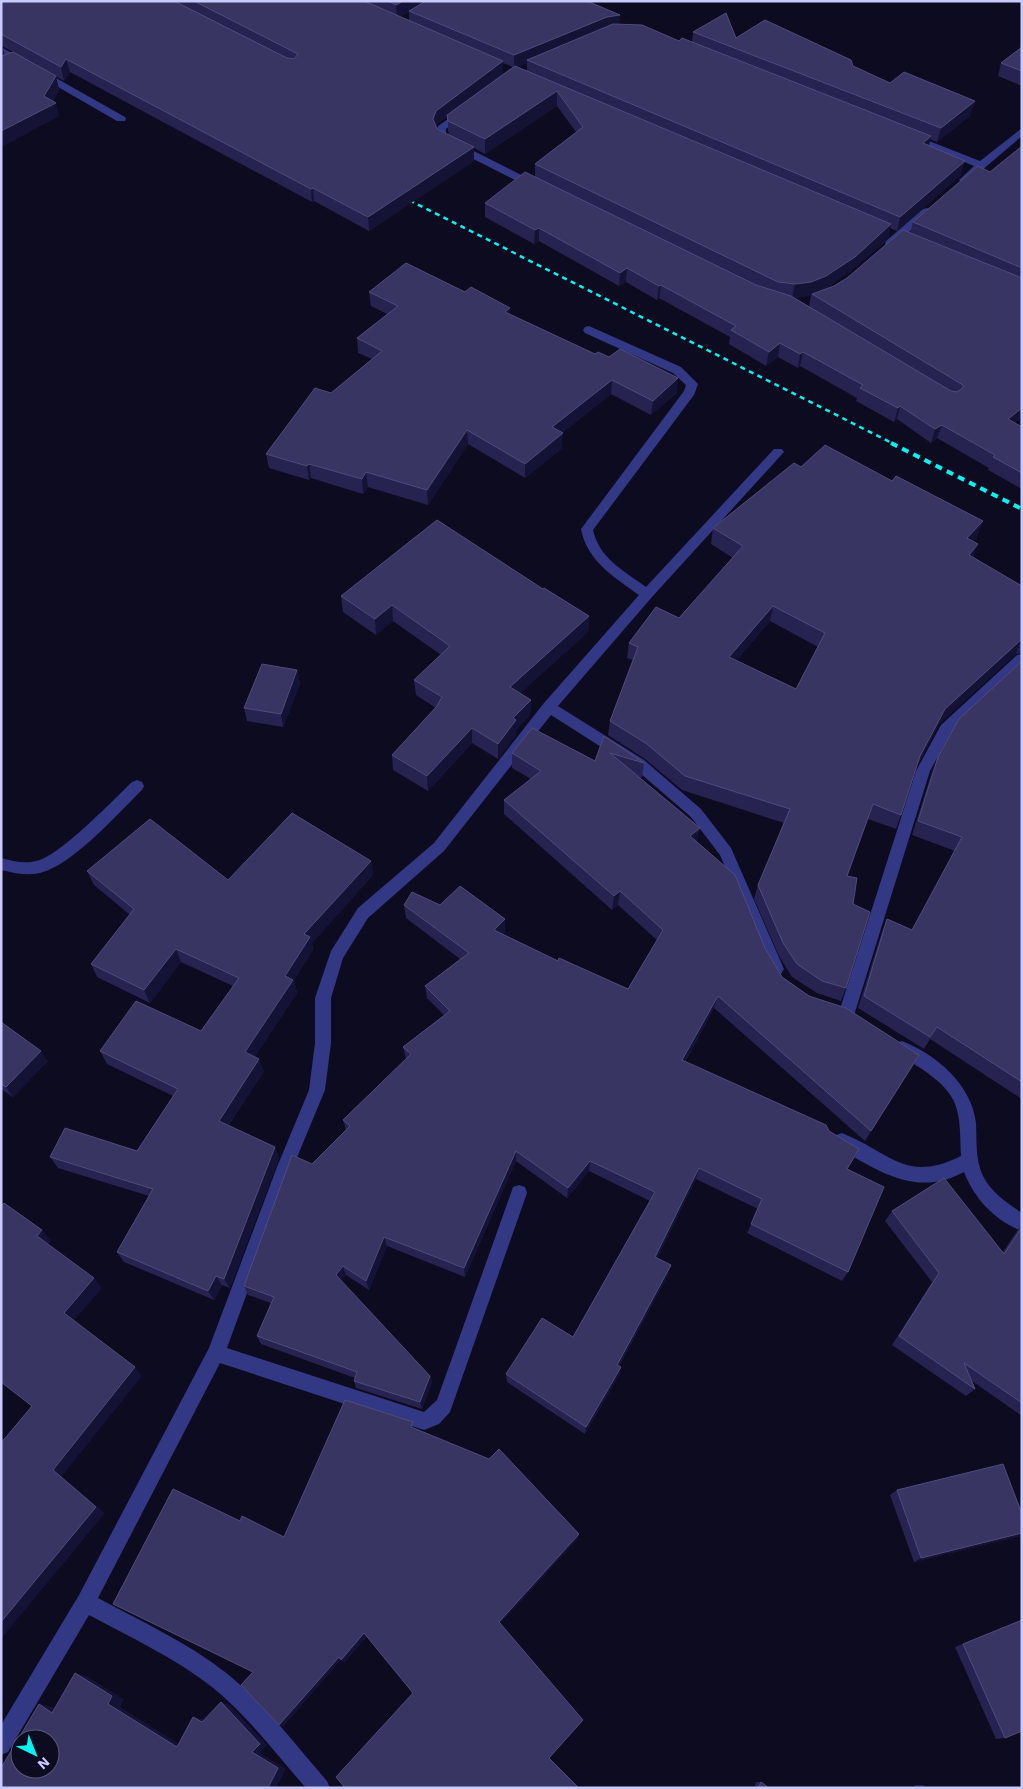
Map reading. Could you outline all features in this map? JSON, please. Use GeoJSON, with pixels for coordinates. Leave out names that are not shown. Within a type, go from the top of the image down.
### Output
{"type":"FeatureCollection","features":[{"type":"Feature","properties":{"kind":"street"},"geometry":{"type":"LineString","coordinates":[[1,50],[13,61],[121,119]]}},
{"type":"Feature","properties":{"kind":"street"},"geometry":{"type":"LineString","coordinates":[[471,106],[442,128],[440,133],[442,139],[546,191]]}},
{"type":"Feature","properties":{"kind":"street"},"geometry":{"type":"LineString","coordinates":[[958,185],[1022,131]]}},
{"type":"Feature","properties":{"kind":"street"},"geometry":{"type":"LineString","coordinates":[[900,133],[980,165]]}},
{"type":"Feature","properties":{"kind":"street"},"geometry":{"type":"LineString","coordinates":[[883,249],[935,204]]}},
{"type":"Feature","properties":{"kind":"street"},"geometry":{"type":"LineString","coordinates":[[589,330],[677,370],[692,384],[690,392],[586,529],[587,539],[593,551],[647,594]]}},
{"type":"Feature","properties":{"kind":"street"},"geometry":{"type":"LineString","coordinates":[[1,1745],[86,1602],[216,1353],[285,1167],[317,1090],[323,1043],[323,998],[336,956],[363,913],[439,848],[549,707],[647,594],[778,452]]}},
{"type":"Feature","properties":{"kind":"street"},"geometry":{"type":"LineString","coordinates":[[847,1012],[923,771],[946,729],[1022,659]]}},
{"type":"Feature","properties":{"kind":"street"},"geometry":{"type":"LineString","coordinates":[[549,707],[639,764],[696,813],[726,852],[771,960],[785,983]]}},
{"type":"Feature","properties":{"kind":"street"},"geometry":{"type":"LineString","coordinates":[[1,864],[18,868],[40,867],[59,857],[137,786]]}},
{"type":"Feature","properties":{"kind":"street"},"geometry":{"type":"LineString","coordinates":[[829,1006],[847,1012],[863,1022]]}},
{"type":"Feature","properties":{"kind":"street"},"geometry":{"type":"LineString","coordinates":[[886,1038],[942,1074],[955,1088],[962,1101],[967,1118],[969,1161],[980,1189],[999,1207],[1022,1223]]}},
{"type":"Feature","properties":{"kind":"street"},"geometry":{"type":"LineString","coordinates":[[831,1135],[898,1171],[919,1175],[940,1174],[969,1161]]}},
{"type":"Feature","properties":{"kind":"street"},"geometry":{"type":"LineString","coordinates":[[216,1353],[424,1421],[432,1418],[439,1414],[444,1406],[519,1193]]}},
{"type":"Feature","properties":{"kind":"street"},"geometry":{"type":"LineString","coordinates":[[86,1602],[199,1664],[218,1679],[237,1695],[320,1788]]}},
{"type":"Feature","properties":{"kind":"building"},"geometry":{"type":"Polygon","coordinates":[[[1,1],[174,1],[287,58],[294,59],[298,54],[194,1],[364,1],[503,61],[436,111],[433,119],[437,129],[474,147],[368,217],[313,188],[311,189],[66,59],[61,67],[1,34],[1,1]]]}},
{"type":"Feature","properties":{"kind":"building"},"geometry":{"type":"Polygon","coordinates":[[[388,1],[403,1],[396,5],[388,1]]]}},
{"type":"Feature","properties":{"kind":"building"},"geometry":{"type":"Polygon","coordinates":[[[426,1],[587,1],[620,15],[607,17],[514,55],[409,11],[426,1]]]}},
{"type":"Feature","properties":{"kind":"building"},"geometry":{"type":"Polygon","coordinates":[[[726,13],[736,38],[765,20],[851,60],[853,66],[890,83],[904,72],[975,101],[941,128],[693,32],[726,13]]]}},
{"type":"Feature","properties":{"kind":"building"},"geometry":{"type":"Polygon","coordinates":[[[613,24],[642,25],[679,41],[682,38],[931,136],[923,143],[965,161],[900,217],[527,60],[613,24]]]}},
{"type":"Feature","properties":{"kind":"building"},"geometry":{"type":"Polygon","coordinates":[[[1022,47],[1022,71],[1001,63],[1022,47]]]}},
{"type":"Feature","properties":{"kind":"building"},"geometry":{"type":"Polygon","coordinates":[[[13,52],[56,76],[44,96],[56,103],[1,131],[1,56],[13,52]]]}},
{"type":"Feature","properties":{"kind":"building"},"geometry":{"type":"Polygon","coordinates":[[[515,66],[891,224],[855,257],[826,276],[811,282],[795,284],[778,282],[535,164],[583,127],[557,91],[485,139],[448,121],[447,115],[515,66]]]}},
{"type":"Feature","properties":{"kind":"building"},"geometry":{"type":"Polygon","coordinates":[[[1022,146],[1022,268],[913,222],[978,166],[990,172],[1022,146]]]}},
{"type":"Feature","properties":{"kind":"building"},"geometry":{"type":"Polygon","coordinates":[[[525,172],[756,285],[791,296],[951,391],[957,392],[963,388],[963,385],[812,294],[834,286],[847,278],[903,230],[1022,278],[1022,408],[1008,419],[1022,427],[1022,473],[993,457],[995,455],[942,425],[935,429],[900,406],[898,408],[860,388],[863,385],[803,352],[800,354],[780,343],[769,352],[731,330],[736,326],[661,285],[659,286],[627,268],[620,273],[539,228],[535,230],[485,203],[525,172]]]}},
{"type":"Feature","properties":{"kind":"building"},"geometry":{"type":"Polygon","coordinates":[[[406,263],[465,292],[471,287],[510,308],[505,312],[595,354],[598,352],[609,357],[620,349],[678,378],[653,401],[612,380],[552,427],[563,433],[525,464],[467,430],[427,490],[366,472],[362,479],[266,454],[315,388],[331,393],[382,351],[357,338],[398,306],[369,292],[406,263]]]}},
{"type":"Feature","properties":{"kind":"building"},"geometry":{"type":"Polygon","coordinates":[[[825,445],[892,481],[896,476],[983,521],[967,538],[978,544],[969,555],[1022,586],[1022,639],[945,709],[920,756],[901,815],[873,804],[847,876],[857,878],[853,904],[870,912],[846,988],[822,981],[797,964],[783,943],[758,885],[790,809],[685,776],[647,744],[610,721],[638,647],[629,643],[656,607],[679,618],[743,546],[713,528],[794,463],[801,467],[825,445]],[[773,606],[729,657],[796,689],[825,633],[773,606]]]}},
{"type":"Feature","properties":{"kind":"building"},"geometry":{"type":"Polygon","coordinates":[[[437,520],[543,589],[589,616],[510,687],[531,700],[513,718],[516,720],[498,744],[472,728],[427,776],[392,755],[437,706],[442,697],[414,680],[450,646],[392,605],[375,619],[341,596],[437,520]]]}},
{"type":"Feature","properties":{"kind":"building"},"geometry":{"type":"Polygon","coordinates":[[[1022,661],[1022,1082],[937,1027],[930,1037],[864,996],[887,919],[912,930],[962,837],[918,821],[938,757],[959,719],[1022,661]]]}},
{"type":"Feature","properties":{"kind":"building"},"geometry":{"type":"Polygon","coordinates":[[[262,664],[297,670],[281,714],[244,708],[262,664]]]}},
{"type":"Feature","properties":{"kind":"building"},"geometry":{"type":"Polygon","coordinates":[[[532,728],[595,761],[604,736],[644,763],[610,753],[700,828],[690,836],[735,875],[765,948],[782,977],[809,996],[846,1008],[919,1055],[871,1131],[718,996],[682,1060],[826,1125],[829,1131],[859,1149],[847,1169],[884,1187],[848,1272],[751,1224],[762,1199],[699,1168],[655,1257],[671,1265],[617,1365],[621,1367],[586,1427],[506,1374],[542,1318],[573,1337],[655,1192],[590,1161],[568,1188],[516,1151],[464,1268],[384,1237],[366,1281],[343,1266],[336,1275],[430,1376],[420,1402],[354,1381],[357,1372],[257,1336],[274,1297],[244,1286],[292,1155],[312,1164],[350,1126],[343,1120],[411,1054],[403,1047],[450,1011],[425,986],[469,953],[404,905],[412,892],[440,905],[460,886],[505,919],[494,930],[558,961],[559,958],[628,989],[663,930],[620,891],[614,896],[504,800],[541,771],[512,753],[532,728]]]}},
{"type":"Feature","properties":{"kind":"building"},"geometry":{"type":"Polygon","coordinates":[[[292,813],[371,861],[304,934],[310,937],[285,976],[293,980],[245,1052],[259,1059],[219,1121],[275,1147],[224,1279],[216,1276],[208,1291],[117,1252],[153,1189],[50,1157],[65,1128],[137,1151],[178,1089],[100,1051],[136,1001],[201,1031],[239,978],[176,949],[144,990],[91,964],[134,909],[87,871],[150,819],[228,880],[292,813]]]}},
{"type":"Feature","properties":{"kind":"building"},"geometry":{"type":"Polygon","coordinates":[[[1,1022],[41,1051],[6,1087],[1,1084],[1,1022]]]}},
{"type":"Feature","properties":{"kind":"building"},"geometry":{"type":"Polygon","coordinates":[[[944,1178],[1004,1254],[1022,1227],[1022,1403],[964,1363],[975,1389],[899,1336],[939,1273],[892,1211],[944,1178]]]}},
{"type":"Feature","properties":{"kind":"building"},"geometry":{"type":"Polygon","coordinates":[[[4,1203],[42,1230],[37,1236],[94,1278],[64,1313],[135,1367],[53,1470],[96,1507],[1,1622],[1,1443],[32,1406],[1,1382],[1,1206],[4,1203]]]}},
{"type":"Feature","properties":{"kind":"building"},"geometry":{"type":"Polygon","coordinates":[[[345,1400],[413,1422],[411,1427],[489,1459],[499,1449],[579,1534],[499,1622],[583,1720],[549,1758],[579,1788],[345,1788],[336,1777],[413,1693],[364,1633],[341,1660],[339,1657],[279,1725],[241,1685],[253,1672],[113,1604],[173,1489],[240,1521],[242,1516],[284,1537],[345,1400]]]}},
{"type":"Feature","properties":{"kind":"building"},"geometry":{"type":"Polygon","coordinates":[[[1003,1464],[1022,1514],[1022,1533],[921,1558],[897,1490],[1003,1464]]]}},
{"type":"Feature","properties":{"kind":"building"},"geometry":{"type":"Polygon","coordinates":[[[1022,1620],[1022,1731],[1005,1738],[963,1644],[1022,1620]]]}},
{"type":"Feature","properties":{"kind":"building"},"geometry":{"type":"Polygon","coordinates":[[[75,1673],[112,1696],[108,1704],[177,1747],[193,1717],[202,1722],[221,1702],[260,1744],[252,1752],[278,1768],[268,1788],[1,1788],[1,1768],[10,1753],[10,1779],[60,1779],[60,1729],[24,1729],[39,1704],[52,1713],[75,1673]]]}},
{"type":"Feature","properties":{"kind":"building"},"geometry":{"type":"Polygon","coordinates":[[[761,1782],[769,1788],[758,1788],[761,1782]]]}},
{"type":"Feature","properties":{"kind":"railway"},"geometry":{"type":"LineString","coordinates":[[401,196],[894,444]]}},
{"type":"Feature","properties":{"kind":"railway"},"geometry":{"type":"LineString","coordinates":[[891,443],[1022,509]]}}]}
